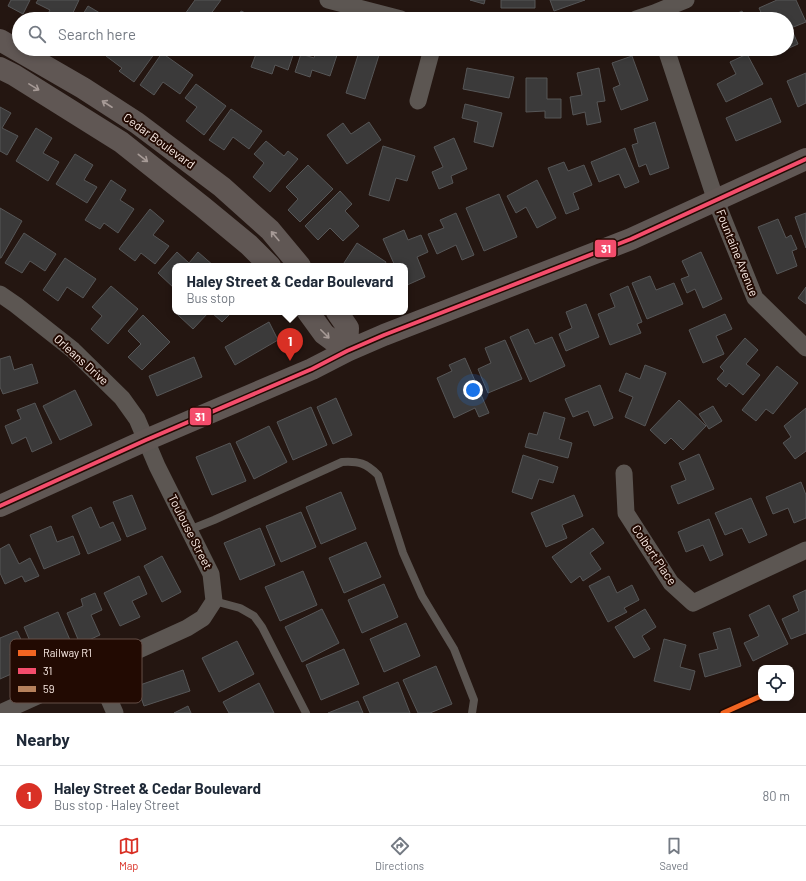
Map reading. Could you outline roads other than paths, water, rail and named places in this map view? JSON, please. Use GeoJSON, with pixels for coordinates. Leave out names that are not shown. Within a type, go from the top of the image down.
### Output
{"type":"FeatureCollection","features":[{"type":"Feature","properties":{"kind":"street"},"geometry":{"type":"LineString","coordinates":[[328,0],[374,12]]}},
{"type":"Feature","properties":{"kind":"street"},"geometry":{"type":"LineString","coordinates":[[653,11],[686,0]]}},
{"type":"Feature","properties":{"kind":"street","name":"Cedar Boulevard"},"geometry":{"type":"LineString","coordinates":[[0,40],[12,47]]}},
{"type":"Feature","properties":{"kind":"street","name":"Cedar Boulevard"},"geometry":{"type":"LineString","coordinates":[[28,56],[83,88],[137,123],[222,187],[270,230],[298,263]]}},
{"type":"Feature","properties":{"kind":"street"},"geometry":{"type":"LineString","coordinates":[[418,100],[430,56]]}},
{"type":"Feature","properties":{"kind":"street","name":"Fountaine Avenue"},"geometry":{"type":"LineString","coordinates":[[668,56],[716,201],[754,298],[806,348]]}},
{"type":"Feature","properties":{"kind":"street","name":"Cedar Boulevard"},"geometry":{"type":"LineString","coordinates":[[0,68],[14,75],[122,142],[198,202],[249,245],[267,263]]}},
{"type":"Feature","properties":{"kind":"street"},"geometry":{"type":"LineString","coordinates":[[0,506],[146,440],[312,369],[347,351],[631,239],[806,159]]}},
{"type":"Feature","properties":{"kind":"street","name":"Orleans Drive"},"geometry":{"type":"LineString","coordinates":[[0,294],[73,350],[122,398],[137,419],[146,440]]}},
{"type":"Feature","properties":{"kind":"street"},"geometry":{"type":"LineString","coordinates":[[310,315],[324,334],[347,351]]}},
{"type":"Feature","properties":{"kind":"street"},"geometry":{"type":"LineString","coordinates":[[339,315],[348,328],[347,351]]}},
{"type":"Feature","properties":{"kind":"street","name":"Toulouse Street"},"geometry":{"type":"LineString","coordinates":[[146,440],[157,466],[211,574],[214,600]]}},
{"type":"Feature","properties":{"kind":"street","name":"Colbert Place"},"geometry":{"type":"LineString","coordinates":[[624,473],[626,513],[671,583],[693,603],[806,550]]}},
{"type":"Feature","properties":{"kind":"street"},"geometry":{"type":"LineString","coordinates":[[142,649],[187,628],[203,618],[214,600]]}},
{"type":"Feature","properties":{"kind":"street"},"geometry":{"type":"LineString","coordinates":[[0,713],[22,703]]}},
{"type":"Feature","properties":{"kind":"street"},"geometry":{"type":"LineString","coordinates":[[111,703],[115,713]]}},
{"type":"Feature","properties":{"kind":"lane"},"geometry":{"type":"LineString","coordinates":[[189,530],[342,462],[355,461],[369,466],[378,475],[402,553],[422,596],[454,649],[474,700],[472,713]]}},
{"type":"Feature","properties":{"kind":"lane"},"geometry":{"type":"LineString","coordinates":[[214,600],[240,608],[254,616],[262,627],[306,713]]}},
{"type":"Feature","properties":{"kind":"rail line","name":"R1"},"geometry":{"type":"LineString","coordinates":[[723,713],[758,697]]}},
{"type":"Feature","properties":{"kind":"place","name":"Haley Street & Cedar Boulevard"},"geometry":{"type":"Point","coordinates":[290,361]}}]}
